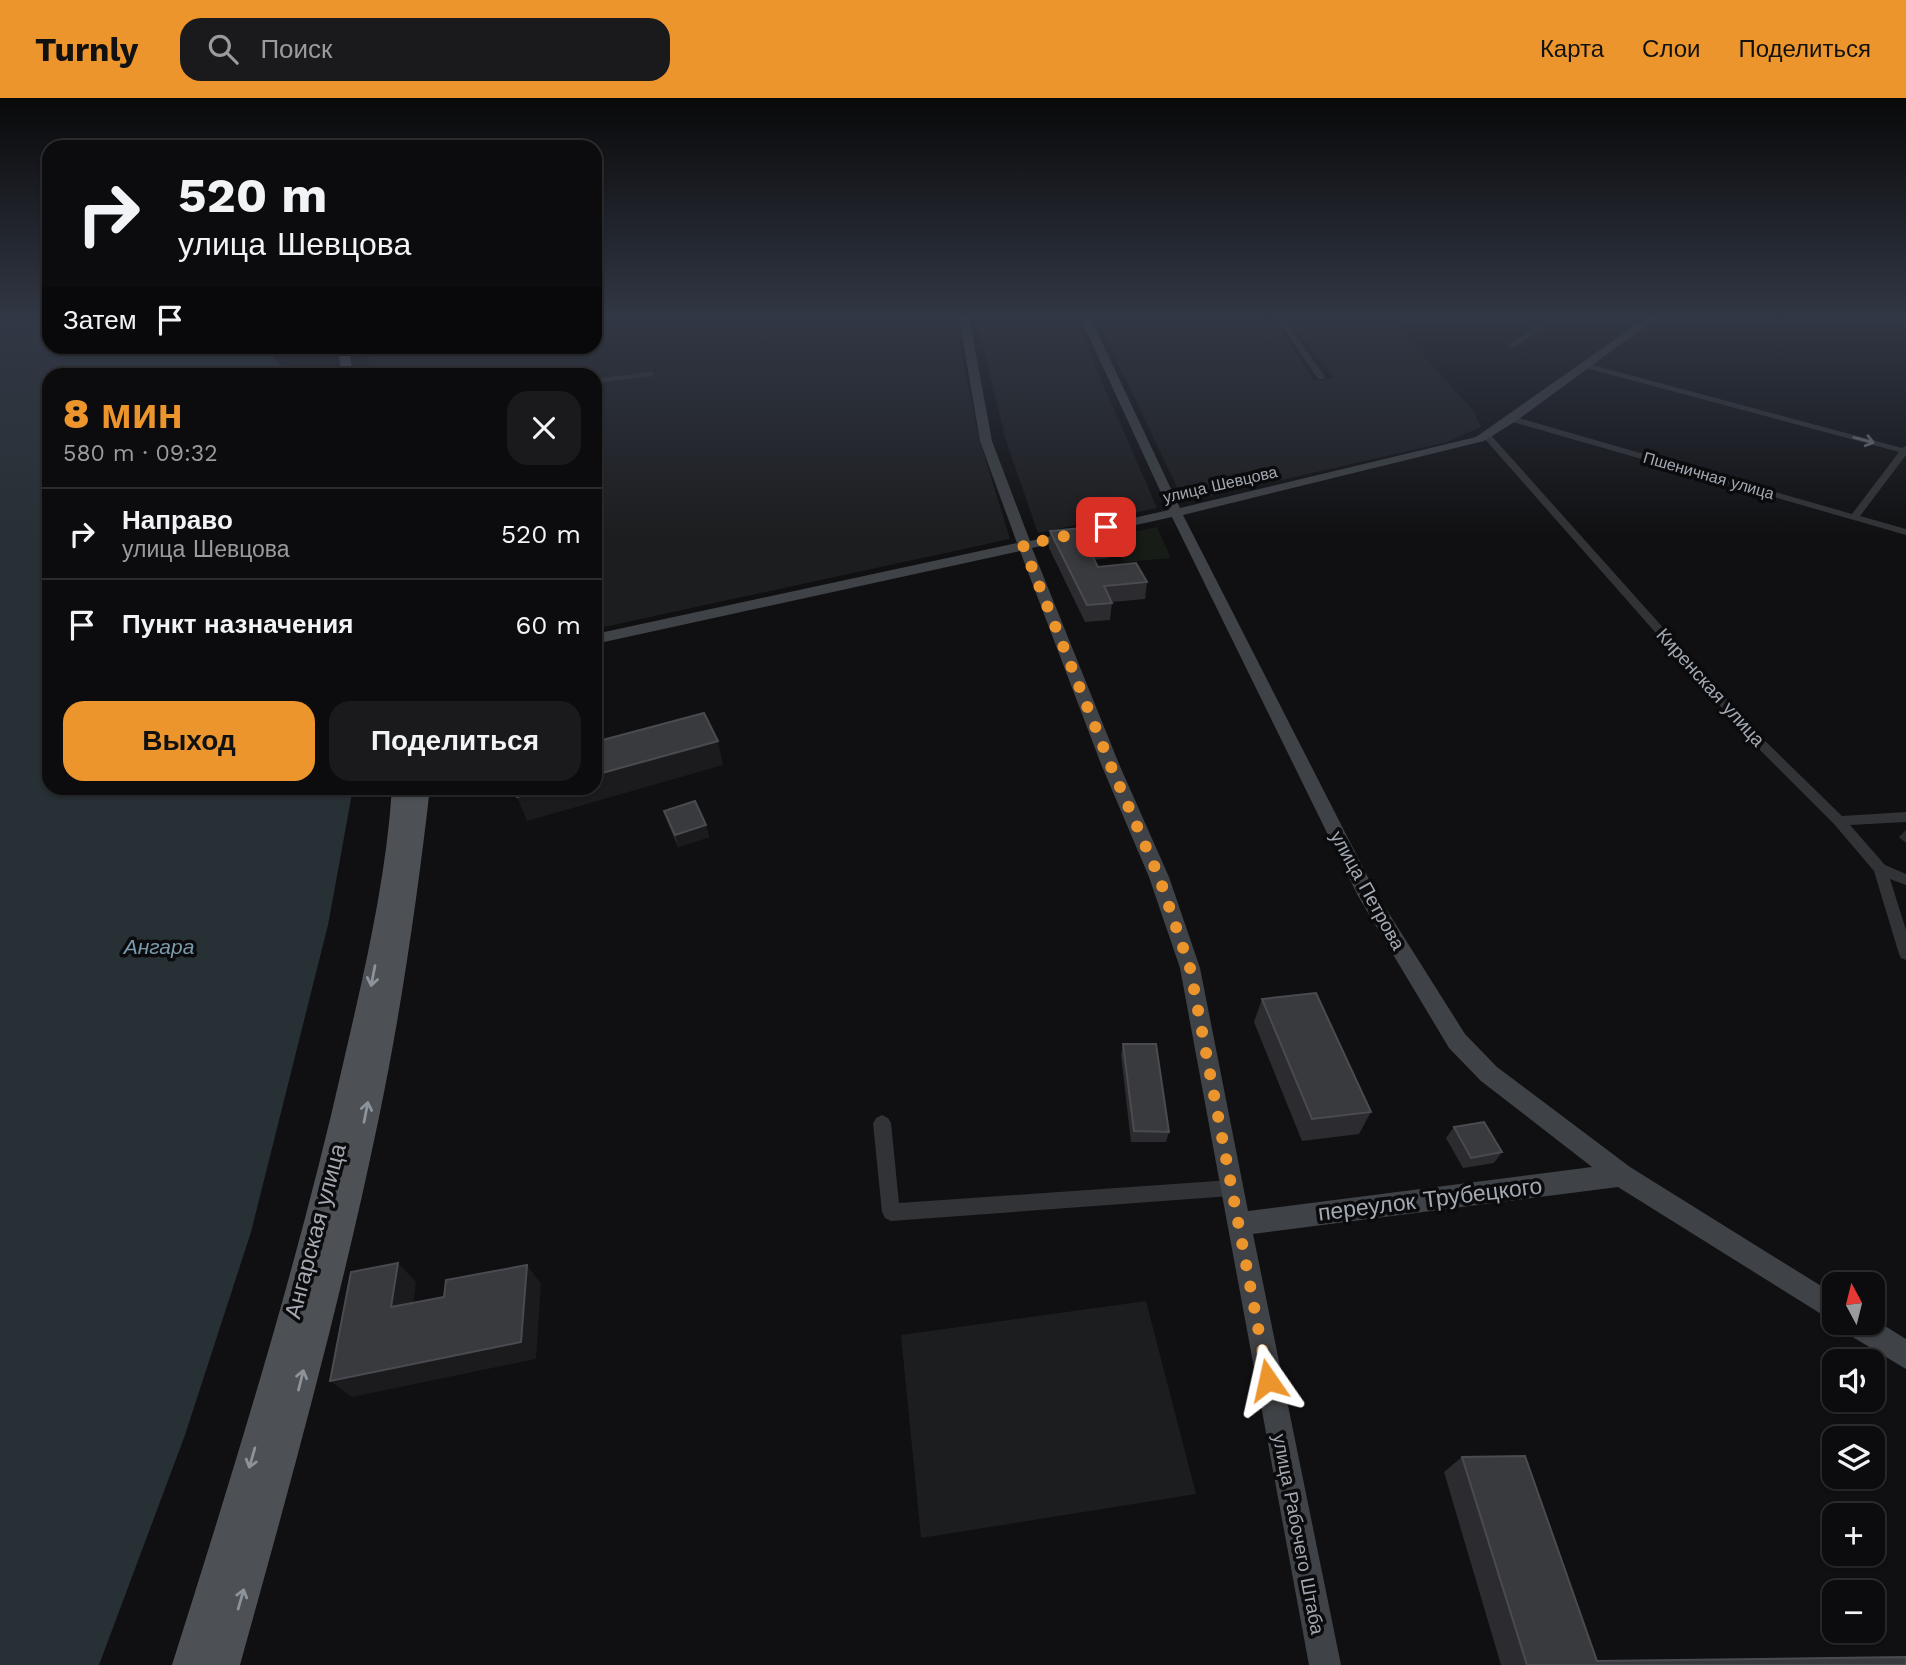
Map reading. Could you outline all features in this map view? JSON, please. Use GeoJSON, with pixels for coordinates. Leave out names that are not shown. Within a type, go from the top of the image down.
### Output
{"type":"FeatureCollection","features":[{"type":"Feature","properties":{"kind":"main road","name":"улица Рабочего Штаба"},"geometry":{"type":"LineString","coordinates":[[977,390],[986,441],[1023,545],[1110,764],[1159,877],[1190,968],[1325,1665]]}},
{"type":"Feature","properties":{"kind":"main road","name":"улица Петрова"},"geometry":{"type":"LineString","coordinates":[[1119,390],[1266,697],[1368,896],[1457,1041],[1489,1074],[1518,1098],[1621,1175],[1822,1301]]}},
{"type":"Feature","properties":{"kind":"main road","name":"улица Шевцова"},"geometry":{"type":"LineString","coordinates":[[602,637],[1176,513],[1462,445],[1486,435],[1552,390]]}},
{"type":"Feature","properties":{"kind":"main road","name":"Ангарская улица"},"geometry":{"type":"LineString","coordinates":[[190,1665],[238,1510],[338,1149],[387,904],[401,795]]}},
{"type":"Feature","properties":{"kind":"main road","name":"Ангарская улица"},"geometry":{"type":"LineString","coordinates":[[222,1665],[281,1462],[360,1143],[395,964],[419,795]]}},
{"type":"Feature","properties":{"kind":"main road","name":"переулок Трубецкого"},"geometry":{"type":"LineString","coordinates":[[1238,1224],[1621,1175]]}},
{"type":"Feature","properties":{"kind":"main road"},"geometry":{"type":"LineString","coordinates":[[1875,1335],[1906,1355]]}},
{"type":"Feature","properties":{"kind":"street"},"geometry":{"type":"LineString","coordinates":[[1680,390],[1905,450],[1855,516]]}},
{"type":"Feature","properties":{"kind":"street","name":"Пшеничная улица"},"geometry":{"type":"LineString","coordinates":[[1512,419],[1906,532]]}},
{"type":"Feature","properties":{"kind":"street","name":"Киренская улица"},"geometry":{"type":"LineString","coordinates":[[1486,435],[1756,739],[1839,821],[1881,869],[1906,954]]}},
{"type":"Feature","properties":{"kind":"street"},"geometry":{"type":"LineString","coordinates":[[1839,821],[1906,817]]}},
{"type":"Feature","properties":{"kind":"street"},"geometry":{"type":"LineString","coordinates":[[1881,869],[1906,880]]}},
{"type":"Feature","properties":{"kind":"street"},"geometry":{"type":"LineString","coordinates":[[882,1123],[891,1212],[1231,1188]]}},
{"type":"Feature","properties":{"kind":"shaded area"},"geometry":{"type":"Polygon","coordinates":[[[602,390],[969,390],[980,442],[1010,539],[602,627],[602,390]]]}},
{"type":"Feature","properties":{"kind":"shaded area"},"geometry":{"type":"Polygon","coordinates":[[[994,390],[1106,390],[1157,508],[1038,533],[1006,441],[994,390]]]}},
{"type":"Feature","properties":{"kind":"shaded area"},"geometry":{"type":"Polygon","coordinates":[[[1131,390],[1455,390],[1473,410],[1481,427],[1448,442],[1184,502],[1131,390]]]}},
{"type":"Feature","properties":{"kind":"shaded area"},"geometry":{"type":"Polygon","coordinates":[[[1157,527],[1171,558],[1124,562],[1109,537],[1157,527]]]}},
{"type":"Feature","properties":{"kind":"shaded area"},"geometry":{"type":"Polygon","coordinates":[[[1146,1301],[1196,1494],[921,1538],[901,1335],[1146,1301]]]}},
{"type":"Feature","properties":{"kind":"water","name":"Ангара"},"geometry":{"type":"Polygon","coordinates":[[[0,390],[42,390],[42,795],[352,795],[328,925],[251,1232],[185,1435],[99,1665],[0,1665],[0,390]]]}},
{"type":"Feature","properties":{"kind":"building"},"geometry":{"type":"Polygon","coordinates":[[[1103,526],[1111,541],[1086,544],[1098,567],[1136,563],[1147,582],[1104,586],[1112,603],[1087,605],[1050,531],[1103,526]]]}},
{"type":"Feature","properties":{"kind":"building"},"geometry":{"type":"Polygon","coordinates":[[[704,713],[718,741],[602,773],[602,740],[704,713]]]}},
{"type":"Feature","properties":{"kind":"building"},"geometry":{"type":"Polygon","coordinates":[[[695,801],[706,825],[675,835],[664,811],[695,801]]]}},
{"type":"Feature","properties":{"kind":"building"},"geometry":{"type":"Polygon","coordinates":[[[1316,993],[1371,1112],[1312,1119],[1262,999],[1316,993]]]}},
{"type":"Feature","properties":{"kind":"building"},"geometry":{"type":"Polygon","coordinates":[[[1123,1044],[1156,1044],[1169,1132],[1134,1131],[1123,1044]]]}},
{"type":"Feature","properties":{"kind":"building"},"geometry":{"type":"Polygon","coordinates":[[[1484,1122],[1502,1152],[1471,1158],[1454,1127],[1484,1122]]]}},
{"type":"Feature","properties":{"kind":"building"},"geometry":{"type":"Polygon","coordinates":[[[398,1263],[391,1307],[444,1297],[446,1280],[527,1265],[521,1342],[330,1381],[351,1272],[398,1263]]]}},
{"type":"Feature","properties":{"kind":"building"},"geometry":{"type":"Polygon","coordinates":[[[1525,1456],[1597,1661],[1906,1657],[1906,1665],[1527,1665],[1462,1457],[1525,1456]]]}},
{"type":"Feature","properties":{"kind":"route"},"geometry":{"type":"LineString","coordinates":[[1106,527],[1023,545],[1110,764],[1159,877],[1190,968],[1268,1380]]}}]}
